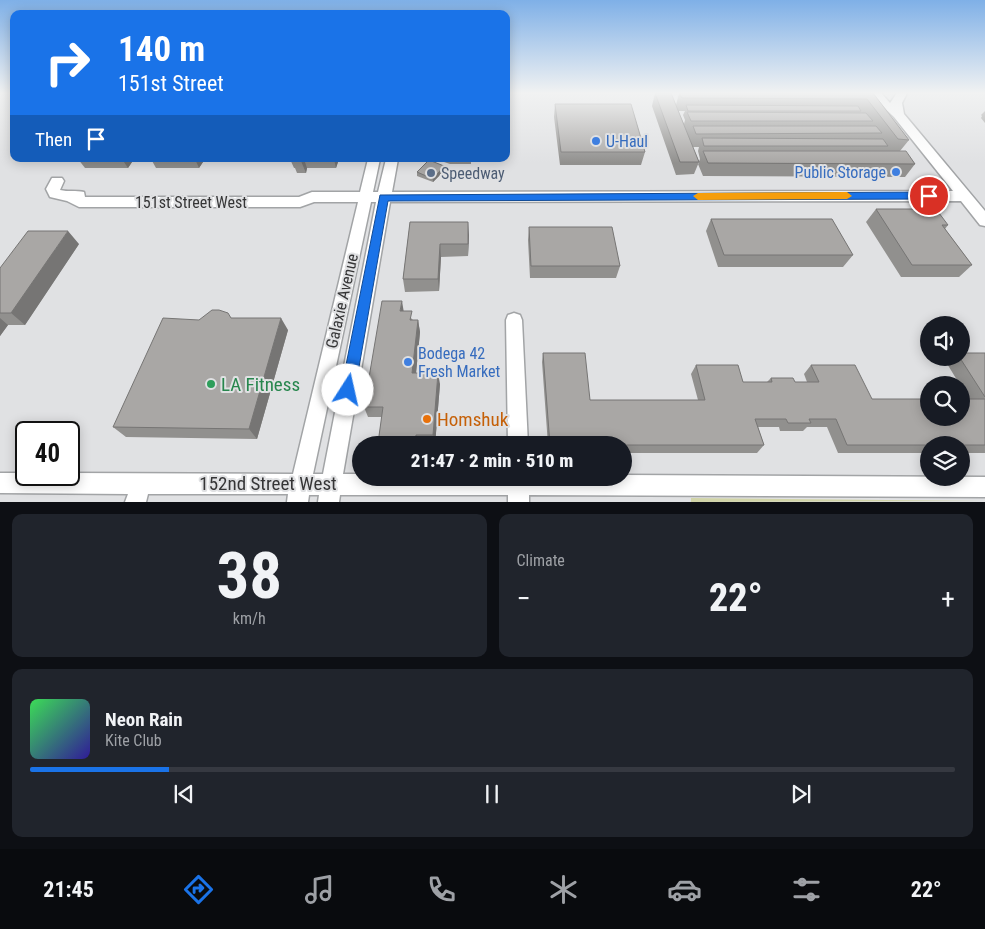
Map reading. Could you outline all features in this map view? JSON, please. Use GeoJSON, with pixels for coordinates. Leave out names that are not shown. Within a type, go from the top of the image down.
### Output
{"type":"FeatureCollection","features":[{"type":"Feature","properties":{"kind":"street"},"geometry":{"type":"LineString","coordinates":[[899,116],[985,221]]}},
{"type":"Feature","properties":{"kind":"street","name":"Galaxie Avenue"},"geometry":{"type":"LineString","coordinates":[[299,492],[373,162]]}},
{"type":"Feature","properties":{"kind":"street","name":"Galaxie Avenue"},"geometry":{"type":"LineString","coordinates":[[330,492],[391,162]]}},
{"type":"Feature","properties":{"kind":"street","name":"151st Street West"},"geometry":{"type":"LineString","coordinates":[[56,187],[79,202],[300,202],[312,197],[964,196]]}},
{"type":"Feature","properties":{"kind":"street"},"geometry":{"type":"LineString","coordinates":[[514,320],[518,436]]}},
{"type":"Feature","properties":{"kind":"street","name":"152nd Street West"},"geometry":{"type":"LineString","coordinates":[[0,483],[138,492],[330,492],[519,488],[985,487]]}},
{"type":"Feature","properties":{"kind":"green space"},"geometry":{"type":"Polygon","coordinates":[[[691,498],[985,501],[691,502],[691,498]]]}},
{"type":"Feature","properties":{"kind":"building","name":"U-Haul"},"geometry":{"type":"Polygon","coordinates":[[[557,116],[635,116],[645,152],[561,152],[557,116]]]}},
{"type":"Feature","properties":{"kind":"building"},"geometry":{"type":"Polygon","coordinates":[[[663,116],[681,116],[699,162],[680,162],[663,116]]]}},
{"type":"Feature","properties":{"kind":"building"},"geometry":{"type":"Polygon","coordinates":[[[689,116],[869,116],[873,121],[691,121],[689,116]]]}},
{"type":"Feature","properties":{"kind":"building"},"geometry":{"type":"Polygon","coordinates":[[[881,116],[891,116],[909,140],[898,139],[881,116]]]}},
{"type":"Feature","properties":{"kind":"building"},"geometry":{"type":"Polygon","coordinates":[[[693,126],[876,126],[882,133],[696,134],[693,126]]]}},
{"type":"Feature","properties":{"kind":"building"},"geometry":{"type":"Polygon","coordinates":[[[702,138],[883,139],[888,146],[704,146],[702,138]]]}},
{"type":"Feature","properties":{"kind":"building"},"geometry":{"type":"Polygon","coordinates":[[[703,151],[906,151],[915,164],[708,163],[703,151]]]}},
{"type":"Feature","properties":{"kind":"building"},"geometry":{"type":"Polygon","coordinates":[[[427,162],[434,162],[444,166],[433,179],[417,172],[427,162]]]}},
{"type":"Feature","properties":{"kind":"building"},"geometry":{"type":"Polygon","coordinates":[[[876,209],[936,209],[948,225],[942,225],[972,265],[912,265],[876,209]]]}},
{"type":"Feature","properties":{"kind":"building"},"geometry":{"type":"Polygon","coordinates":[[[711,219],[832,219],[853,255],[724,255],[711,219]]]}},
{"type":"Feature","properties":{"kind":"building"},"geometry":{"type":"Polygon","coordinates":[[[410,222],[468,222],[468,244],[440,244],[438,279],[403,279],[410,222]]]}},
{"type":"Feature","properties":{"kind":"building"},"geometry":{"type":"Polygon","coordinates":[[[529,227],[612,227],[620,266],[531,266],[529,227]]]}},
{"type":"Feature","properties":{"kind":"building"},"geometry":{"type":"Polygon","coordinates":[[[28,231],[68,231],[11,313],[0,313],[0,268],[28,231]]]}},
{"type":"Feature","properties":{"kind":"building"},"geometry":{"type":"Polygon","coordinates":[[[382,301],[402,301],[400,311],[412,311],[410,320],[418,320],[412,373],[438,373],[433,435],[379,436],[383,407],[364,407],[382,301]]]}},
{"type":"Feature","properties":{"kind":"building","name":"LA Fitness"},"geometry":{"type":"Polygon","coordinates":[[[212,310],[228,313],[231,318],[281,318],[249,429],[113,427],[163,318],[199,320],[212,310]]]}},
{"type":"Feature","properties":{"kind":"building"},"geometry":{"type":"Polygon","coordinates":[[[543,353],[585,353],[590,400],[705,400],[696,365],[738,365],[743,382],[772,382],[771,378],[793,378],[795,382],[819,382],[811,365],[855,365],[872,399],[920,399],[920,426],[970,426],[970,399],[985,399],[985,445],[970,445],[970,436],[920,436],[920,445],[847,445],[836,419],[809,419],[811,423],[788,423],[786,419],[755,419],[764,445],[632,445],[632,436],[549,436],[543,353]]]}},
{"type":"Feature","properties":{"kind":"building"},"geometry":{"type":"Polygon","coordinates":[[[970,353],[985,353],[985,397],[965,366],[970,366],[970,353]]]}},
{"type":"Feature","properties":{"kind":"slow traffic"},"geometry":{"type":"LineString","coordinates":[[698,196],[847,196]]}},
{"type":"Feature","properties":{"kind":"place","name":"U-Haul"},"geometry":{"type":"Point","coordinates":[596,141]}},
{"type":"Feature","properties":{"kind":"place","name":"Public Storage"},"geometry":{"type":"Point","coordinates":[896,172]}},
{"type":"Feature","properties":{"kind":"place","name":"Speedway"},"geometry":{"type":"Point","coordinates":[431,173]}},
{"type":"Feature","properties":{"kind":"place","name":"Bodega 42 Fresh Market"},"geometry":{"type":"Point","coordinates":[408,362]}},
{"type":"Feature","properties":{"kind":"place","name":"LA Fitness"},"geometry":{"type":"Point","coordinates":[211,384]}},
{"type":"Feature","properties":{"kind":"place","name":"Homshuk"},"geometry":{"type":"Point","coordinates":[427,419]}},
{"type":"Feature","properties":{"kind":"route"},"geometry":{"type":"LineString","coordinates":[[348,390],[384,197],[929,196]]}}]}
